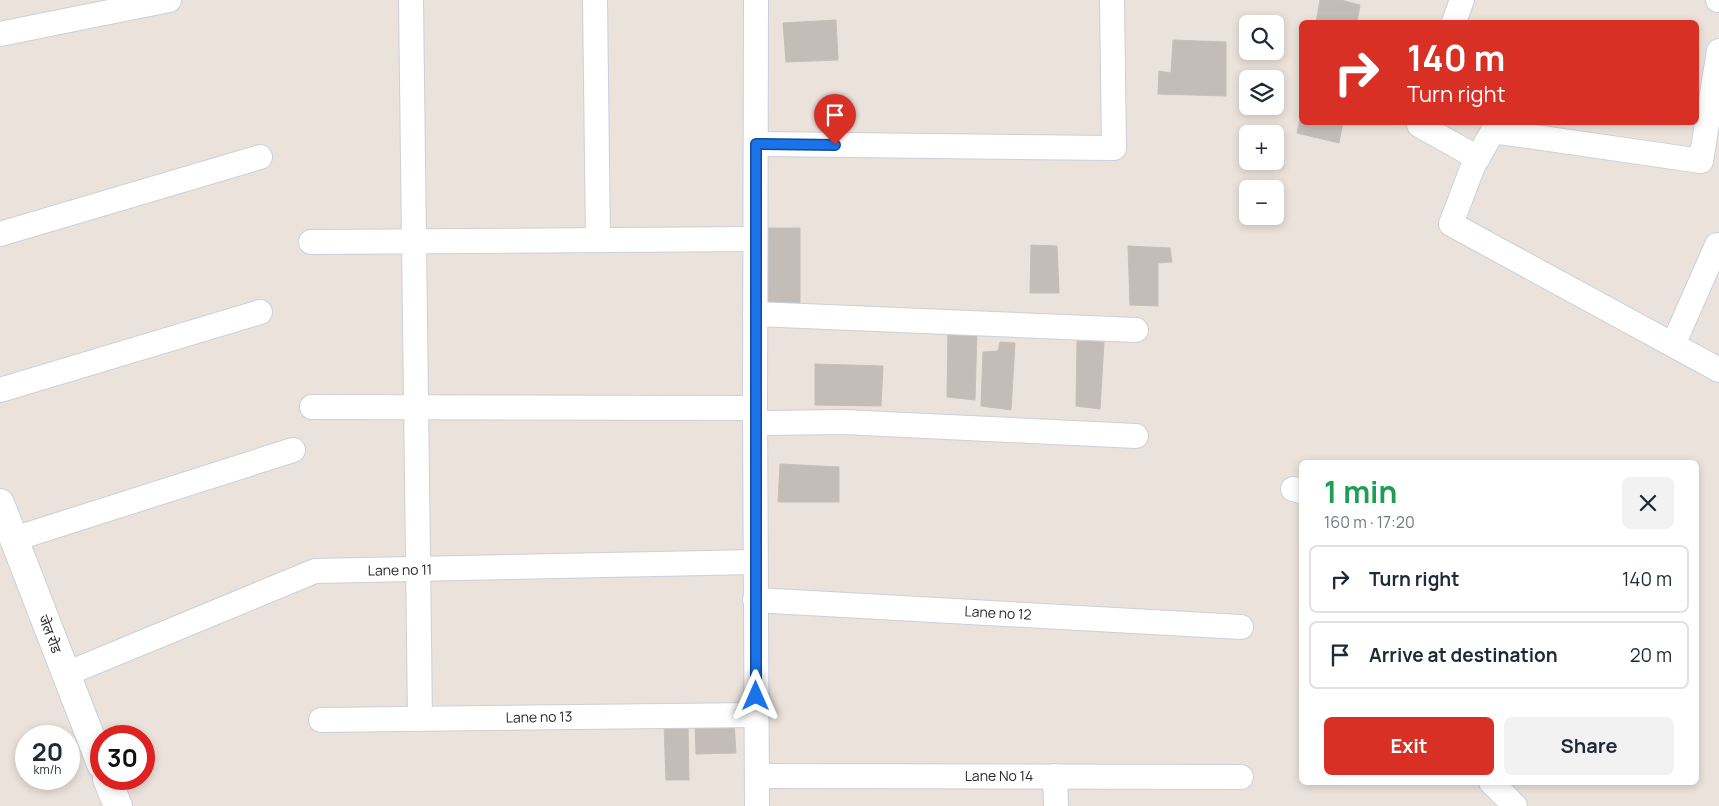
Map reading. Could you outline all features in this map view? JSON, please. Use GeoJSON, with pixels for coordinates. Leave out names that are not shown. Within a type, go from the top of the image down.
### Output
{"type":"FeatureCollection","features":[{"type":"Feature","properties":{"kind":"street"},"geometry":{"type":"LineString","coordinates":[[0,34],[128,4],[169,0]]}},
{"type":"Feature","properties":{"kind":"street"},"geometry":{"type":"LineString","coordinates":[[411,0],[420,719]]}},
{"type":"Feature","properties":{"kind":"street"},"geometry":{"type":"LineString","coordinates":[[595,0],[598,240]]}},
{"type":"Feature","properties":{"kind":"street"},"geometry":{"type":"LineString","coordinates":[[756,0],[755,600],[757,806]]}},
{"type":"Feature","properties":{"kind":"street"},"geometry":{"type":"LineString","coordinates":[[756,144],[1114,148],[1112,0]]}},
{"type":"Feature","properties":{"kind":"street"},"geometry":{"type":"LineString","coordinates":[[1455,20],[1462,0]]}},
{"type":"Feature","properties":{"kind":"street"},"geometry":{"type":"LineString","coordinates":[[1719,51],[1701,161],[1493,130],[1478,158],[1451,224],[1719,370]]}},
{"type":"Feature","properties":{"kind":"street"},"geometry":{"type":"LineString","coordinates":[[1421,125],[1478,158]]}},
{"type":"Feature","properties":{"kind":"street"},"geometry":{"type":"LineString","coordinates":[[0,234],[260,157]]}},
{"type":"Feature","properties":{"kind":"street"},"geometry":{"type":"LineString","coordinates":[[311,242],[755,239]]}},
{"type":"Feature","properties":{"kind":"street"},"geometry":{"type":"LineString","coordinates":[[1673,345],[1717,245],[1719,246]]}},
{"type":"Feature","properties":{"kind":"street"},"geometry":{"type":"LineString","coordinates":[[0,390],[260,312]]}},
{"type":"Feature","properties":{"kind":"street"},"geometry":{"type":"LineString","coordinates":[[755,314],[1136,330]]}},
{"type":"Feature","properties":{"kind":"street"},"geometry":{"type":"LineString","coordinates":[[312,407],[416,407],[755,415],[843,422],[1136,436]]}},
{"type":"Feature","properties":{"kind":"street"},"geometry":{"type":"LineString","coordinates":[[14,539],[293,450]]}},
{"type":"Feature","properties":{"kind":"street","name":"जेल रोड"},"geometry":{"type":"LineString","coordinates":[[0,503],[90,736]]}},
{"type":"Feature","properties":{"kind":"street","name":"Lane no 11"},"geometry":{"type":"LineString","coordinates":[[66,674],[315,572],[755,562]]}},
{"type":"Feature","properties":{"kind":"street","name":"Lane no 12"},"geometry":{"type":"LineString","coordinates":[[755,600],[1241,627]]}},
{"type":"Feature","properties":{"kind":"street","name":"Lane no 13"},"geometry":{"type":"LineString","coordinates":[[321,720],[756,715]]}},
{"type":"Feature","properties":{"kind":"street","name":"Lane No 14"},"geometry":{"type":"LineString","coordinates":[[757,776],[1240,777]]}},
{"type":"Feature","properties":{"kind":"street"},"geometry":{"type":"LineString","coordinates":[[1055,776],[1056,806]]}},
{"type":"Feature","properties":{"kind":"street"},"geometry":{"type":"LineString","coordinates":[[1494,785],[1512,805]]}},
{"type":"Feature","properties":{"kind":"street"},"geometry":{"type":"LineString","coordinates":[[111,790],[118,806]]}},
{"type":"Feature","properties":{"kind":"building"},"geometry":{"type":"Polygon","coordinates":[[[1320,0],[1341,0],[1360,5],[1357,20],[1316,20],[1320,0]]]}},
{"type":"Feature","properties":{"kind":"building"},"geometry":{"type":"Polygon","coordinates":[[[836,20],[838,60],[786,62],[783,23],[836,20]]]}},
{"type":"Feature","properties":{"kind":"building"},"geometry":{"type":"Polygon","coordinates":[[[1173,40],[1226,42],[1226,96],[1158,94],[1159,71],[1171,73],[1173,40]]]}},
{"type":"Feature","properties":{"kind":"building"},"geometry":{"type":"Polygon","coordinates":[[[1299,124],[1342,125],[1339,143],[1297,133],[1299,124]]]}},
{"type":"Feature","properties":{"kind":"building"},"geometry":{"type":"Polygon","coordinates":[[[764,228],[800,228],[800,304],[764,302],[764,228]]]}},
{"type":"Feature","properties":{"kind":"building"},"geometry":{"type":"Polygon","coordinates":[[[1031,245],[1057,246],[1059,293],[1030,293],[1031,245]]]}},
{"type":"Feature","properties":{"kind":"building"},"geometry":{"type":"Polygon","coordinates":[[[1128,246],[1170,248],[1172,262],[1158,263],[1158,306],[1130,305],[1128,246]]]}},
{"type":"Feature","properties":{"kind":"building"},"geometry":{"type":"Polygon","coordinates":[[[948,329],[977,331],[975,400],[947,397],[948,329]]]}},
{"type":"Feature","properties":{"kind":"building"},"geometry":{"type":"Polygon","coordinates":[[[1077,341],[1104,342],[1100,409],[1076,406],[1077,341]]]}},
{"type":"Feature","properties":{"kind":"building"},"geometry":{"type":"Polygon","coordinates":[[[1000,342],[1015,343],[1011,410],[981,406],[983,352],[998,351],[1000,342]]]}},
{"type":"Feature","properties":{"kind":"building"},"geometry":{"type":"Polygon","coordinates":[[[815,364],[883,366],[881,406],[815,405],[815,364]]]}},
{"type":"Feature","properties":{"kind":"building"},"geometry":{"type":"Polygon","coordinates":[[[780,464],[839,467],[839,502],[778,502],[780,464]]]}},
{"type":"Feature","properties":{"kind":"building"},"geometry":{"type":"Polygon","coordinates":[[[734,722],[736,753],[696,754],[695,723],[734,722]]]}},
{"type":"Feature","properties":{"kind":"building"},"geometry":{"type":"Polygon","coordinates":[[[664,725],[688,725],[689,780],[666,780],[664,725]]]}},
{"type":"Feature","properties":{"kind":"route"},"geometry":{"type":"LineString","coordinates":[[756,696],[756,144],[835,145]]}}]}
